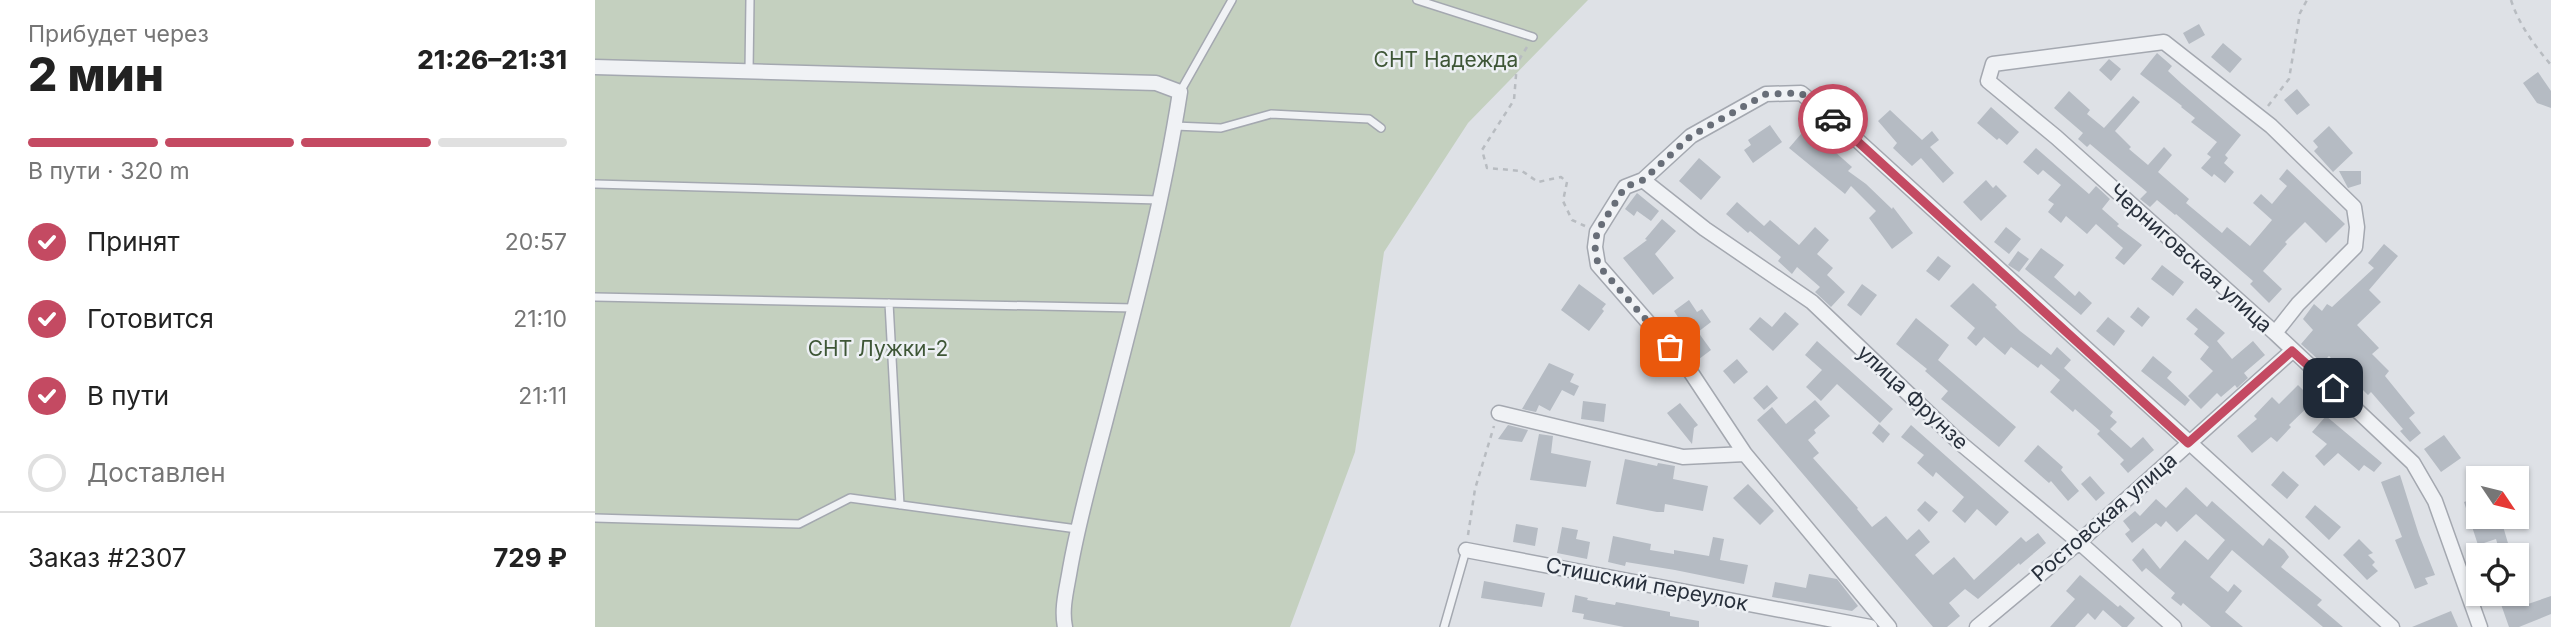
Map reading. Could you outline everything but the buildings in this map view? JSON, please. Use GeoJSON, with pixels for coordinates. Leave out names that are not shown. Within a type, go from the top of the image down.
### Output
{"type":"FeatureCollection","features":[{"type":"Feature","properties":{"kind":"street","name":"Черниговская улица"},"geometry":{"type":"LineString","coordinates":[[2259,117],[2164,42],[1993,64],[1988,81],[2056,137],[2275,333],[2413,463],[2435,501],[2480,627]]}},
{"type":"Feature","properties":{"kind":"street"},"geometry":{"type":"LineString","coordinates":[[595,67],[1156,83],[1180,92],[1135,308],[1077,529],[1065,597],[1065,627]]}},
{"type":"Feature","properties":{"kind":"street"},"geometry":{"type":"LineString","coordinates":[[1889,627],[1745,454],[1688,368],[1598,265],[1595,247],[1597,232],[1625,187],[1643,180],[1691,136],[1766,94],[1801,93],[1855,138],[2392,627]]}},
{"type":"Feature","properties":{"kind":"street"},"geometry":{"type":"LineString","coordinates":[[2259,117],[2354,207],[2357,227],[2355,247],[2298,304],[2275,333]]}},
{"type":"Feature","properties":{"kind":"street","name":"улица Фрунзе"},"geometry":{"type":"LineString","coordinates":[[1643,180],[1705,229],[1812,302],[1959,442],[2079,542],[2173,627]]}},
{"type":"Feature","properties":{"kind":"street","name":"Ростовская улица"},"geometry":{"type":"LineString","coordinates":[[1977,627],[2079,542],[2292,351]]}},
{"type":"Feature","properties":{"kind":"street"},"geometry":{"type":"LineString","coordinates":[[1499,413],[1683,457],[1745,454]]}},
{"type":"Feature","properties":{"kind":"street","name":"Стишский переулок"},"geometry":{"type":"LineString","coordinates":[[1466,550],[1870,627]]}},
{"type":"Feature","properties":{"kind":"lane"},"geometry":{"type":"LineString","coordinates":[[749,71],[750,0]]}},
{"type":"Feature","properties":{"kind":"lane"},"geometry":{"type":"LineString","coordinates":[[1180,92],[1232,0]]}},
{"type":"Feature","properties":{"kind":"lane"},"geometry":{"type":"LineString","coordinates":[[1417,0],[1533,37]]}},
{"type":"Feature","properties":{"kind":"lane"},"geometry":{"type":"LineString","coordinates":[[1175,126],[1221,128],[1271,114],[1369,119],[1381,128]]}},
{"type":"Feature","properties":{"kind":"lane"},"geometry":{"type":"LineString","coordinates":[[595,184],[1159,200]]}},
{"type":"Feature","properties":{"kind":"lane"},"geometry":{"type":"LineString","coordinates":[[595,297],[1135,308]]}},
{"type":"Feature","properties":{"kind":"lane"},"geometry":{"type":"LineString","coordinates":[[889,303],[900,505]]}},
{"type":"Feature","properties":{"kind":"lane"},"geometry":{"type":"LineString","coordinates":[[595,518],[799,524],[849,498],[1077,529]]}},
{"type":"Feature","properties":{"kind":"lane"},"geometry":{"type":"LineString","coordinates":[[1444,627],[1466,550]]}},
{"type":"Feature","properties":{"kind":"path"},"geometry":{"type":"LineString","coordinates":[[2259,117],[2289,79],[2300,13],[2307,0]]}},
{"type":"Feature","properties":{"kind":"path"},"geometry":{"type":"LineString","coordinates":[[2511,0],[2535,46],[2551,65]]}},
{"type":"Feature","properties":{"kind":"path"},"geometry":{"type":"LineString","coordinates":[[1533,37],[1517,63],[1514,100],[1482,150],[1487,168],[1522,171],[1538,181],[1560,177],[1567,182],[1563,201],[1572,220],[1597,232]]}},
{"type":"Feature","properties":{"kind":"path"},"geometry":{"type":"LineString","coordinates":[[1466,550],[1475,489],[1499,413]]}},
{"type":"Feature","properties":{"kind":"green space","name":"СНТ Лужки-2"},"geometry":{"type":"Polygon","coordinates":[[[595,0],[1588,0],[1468,123],[1384,252],[1355,452],[1290,627],[595,627],[595,0]]]}},
{"type":"Feature","properties":{"kind":"way so far"},"geometry":{"type":"LineString","coordinates":[[1670,347],[1598,265],[1595,247],[1597,232],[1625,187],[1643,180],[1691,136],[1766,94],[1801,93],[1833,119]]}},
{"type":"Feature","properties":{"kind":"route"},"geometry":{"type":"LineString","coordinates":[[1833,119],[2188,443],[2292,351],[2333,388]]}},
{"type":"Feature","properties":{"kind":"park label","name":"СНТ Надежда"},"geometry":{"type":"Point","coordinates":[1446,59]}}]}
